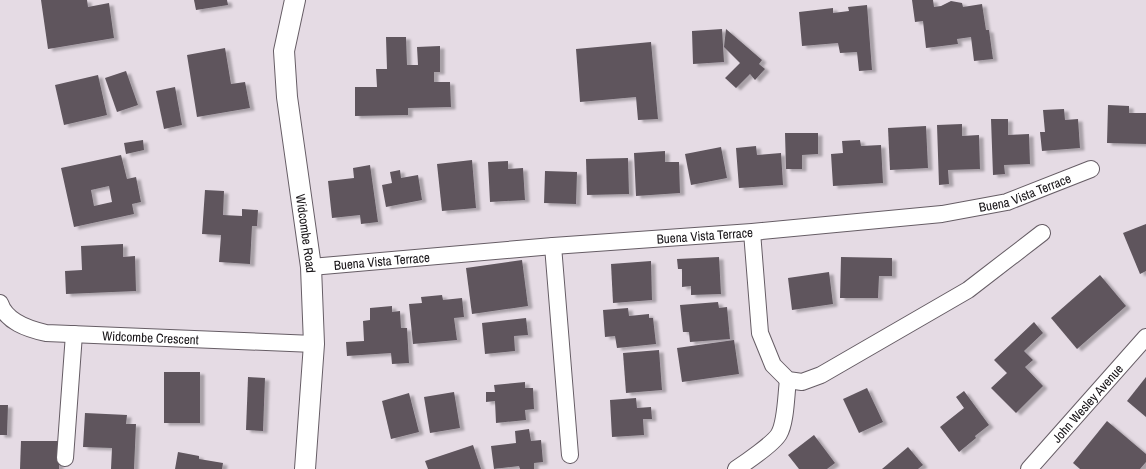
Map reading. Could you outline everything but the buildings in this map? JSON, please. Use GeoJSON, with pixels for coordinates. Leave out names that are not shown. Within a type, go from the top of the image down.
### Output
{"type":"FeatureCollection","features":[{"type":"Feature","properties":{"kind":"street","name":"Widcombe Road"},"geometry":{"type":"LineString","coordinates":[[295,0],[284,51],[287,97],[311,266],[314,344],[305,469]]}},
{"type":"Feature","properties":{"kind":"street","name":"Buena Vista Terrace"},"geometry":{"type":"LineString","coordinates":[[311,266],[553,246],[752,232],[942,214],[1007,202],[1091,169]]}},
{"type":"Feature","properties":{"kind":"street"},"geometry":{"type":"LineString","coordinates":[[752,232],[760,333],[773,365],[788,380],[802,382],[821,375],[968,290],[1042,233]]}},
{"type":"Feature","properties":{"kind":"street"},"geometry":{"type":"LineString","coordinates":[[553,246],[570,455]]}},
{"type":"Feature","properties":{"kind":"street","name":"Widcombe Crescent"},"geometry":{"type":"LineString","coordinates":[[0,303],[2,309],[15,322],[30,329],[46,333],[314,344]]}},
{"type":"Feature","properties":{"kind":"street"},"geometry":{"type":"LineString","coordinates":[[65,458],[74,334]]}},
{"type":"Feature","properties":{"kind":"street","name":"John Wesley Avenue"},"geometry":{"type":"LineString","coordinates":[[1029,469],[1146,337]]}},
{"type":"Feature","properties":{"kind":"street"},"geometry":{"type":"LineString","coordinates":[[736,469],[748,462],[779,435],[783,421],[788,380]]}}]}
